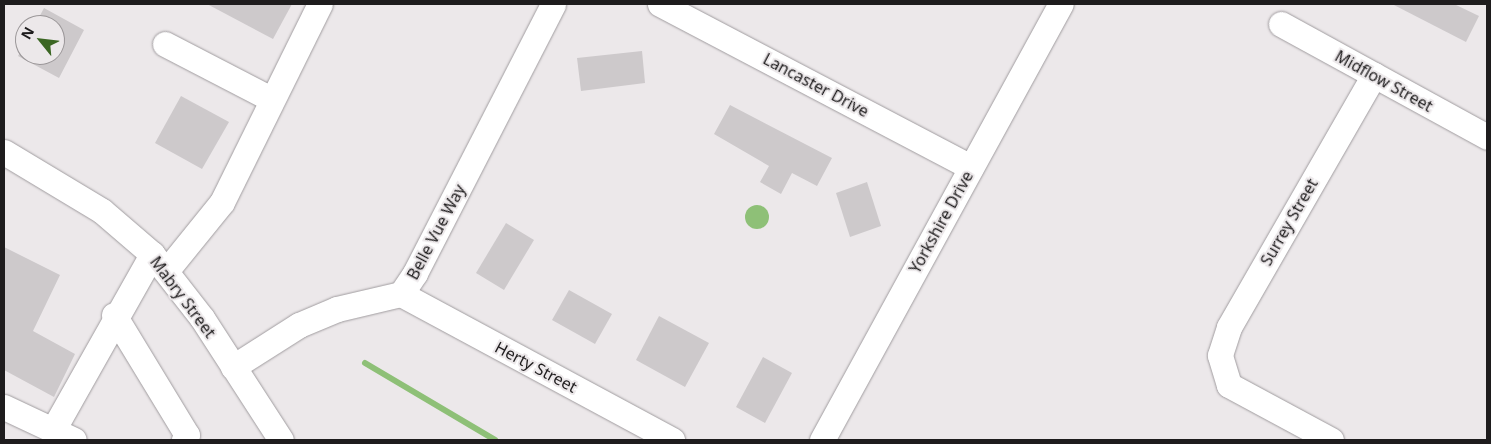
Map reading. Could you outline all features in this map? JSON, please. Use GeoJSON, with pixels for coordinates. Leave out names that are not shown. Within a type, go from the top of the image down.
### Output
{"type":"FeatureCollection","features":[{"type":"Feature","properties":{"kind":"street"},"geometry":{"type":"LineString","coordinates":[[4,407],[64,435],[114,315],[159,262],[222,202],[320,4]]}},
{"type":"Feature","properties":{"kind":"street","name":"Belle Vue Way"},"geometry":{"type":"LineString","coordinates":[[234,367],[299,325],[337,309],[401,294],[415,273],[553,4]]}},
{"type":"Feature","properties":{"kind":"street","name":"Lancaster Drive"},"geometry":{"type":"LineString","coordinates":[[660,4],[971,167]]}},
{"type":"Feature","properties":{"kind":"street","name":"Yorkshire Drive"},"geometry":{"type":"LineString","coordinates":[[822,440],[1061,4]]}},
{"type":"Feature","properties":{"kind":"street","name":"Midflow Street"},"geometry":{"type":"LineString","coordinates":[[1281,24],[1487,137]]}},
{"type":"Feature","properties":{"kind":"street"},"geometry":{"type":"LineString","coordinates":[[165,44],[271,100]]}},
{"type":"Feature","properties":{"kind":"street","name":"Surrey Street"},"geometry":{"type":"LineString","coordinates":[[1331,440],[1229,385],[1223,374],[1220,355],[1229,327],[1374,75]]}},
{"type":"Feature","properties":{"kind":"street","name":"Mabry Street"},"geometry":{"type":"LineString","coordinates":[[4,152],[102,211],[159,262],[234,367],[281,440]]}},
{"type":"Feature","properties":{"kind":"street","name":"Herty Street"},"geometry":{"type":"LineString","coordinates":[[401,294],[672,440]]}},
{"type":"Feature","properties":{"kind":"street"},"geometry":{"type":"LineString","coordinates":[[114,315],[187,435],[184,440]]}},
{"type":"Feature","properties":{"kind":"shaded area"},"geometry":{"type":"Polygon","coordinates":[[[757,205],[762,206],[768,212],[768,222],[762,228],[757,229],[752,228],[746,222],[745,217],[746,212],[752,206],[757,205]]]}},
{"type":"Feature","properties":{"kind":"building"},"geometry":{"type":"Polygon","coordinates":[[[207,4],[292,4],[273,39],[207,4]]]}},
{"type":"Feature","properties":{"kind":"building"},"geometry":{"type":"Polygon","coordinates":[[[1392,4],[1454,4],[1479,16],[1466,42],[1392,4]]]}},
{"type":"Feature","properties":{"kind":"building"},"geometry":{"type":"Polygon","coordinates":[[[44,8],[57,15],[40,15],[44,8]]]}},
{"type":"Feature","properties":{"kind":"building"},"geometry":{"type":"Polygon","coordinates":[[[65,20],[84,30],[59,78],[35,65],[65,65],[65,20]]]}},
{"type":"Feature","properties":{"kind":"building"},"geometry":{"type":"Polygon","coordinates":[[[642,51],[645,83],[581,91],[577,58],[642,51]]]}},
{"type":"Feature","properties":{"kind":"building"},"geometry":{"type":"Polygon","coordinates":[[[181,96],[229,122],[202,169],[155,143],[181,96]]]}},
{"type":"Feature","properties":{"kind":"building"},"geometry":{"type":"Polygon","coordinates":[[[730,105],[832,158],[817,186],[792,173],[781,194],[760,182],[769,166],[714,134],[730,105]]]}},
{"type":"Feature","properties":{"kind":"building"},"geometry":{"type":"Polygon","coordinates":[[[867,182],[881,226],[850,237],[836,193],[867,182]]]}},
{"type":"Feature","properties":{"kind":"building"},"geometry":{"type":"Polygon","coordinates":[[[506,223],[534,240],[504,290],[476,273],[506,223]]]}},
{"type":"Feature","properties":{"kind":"building"},"geometry":{"type":"Polygon","coordinates":[[[4,247],[60,275],[33,331],[75,354],[54,397],[4,370],[4,247]]]}},
{"type":"Feature","properties":{"kind":"building"},"geometry":{"type":"Polygon","coordinates":[[[569,290],[612,314],[595,344],[552,320],[569,290]]]}},
{"type":"Feature","properties":{"kind":"building"},"geometry":{"type":"Polygon","coordinates":[[[659,316],[709,343],[685,387],[636,360],[659,316]]]}},
{"type":"Feature","properties":{"kind":"building"},"geometry":{"type":"Polygon","coordinates":[[[763,357],[792,373],[765,423],[736,407],[763,357]]]}},
{"type":"Feature","properties":{"kind":"waterway"},"geometry":{"type":"LineString","coordinates":[[365,363],[495,440]]}}]}
